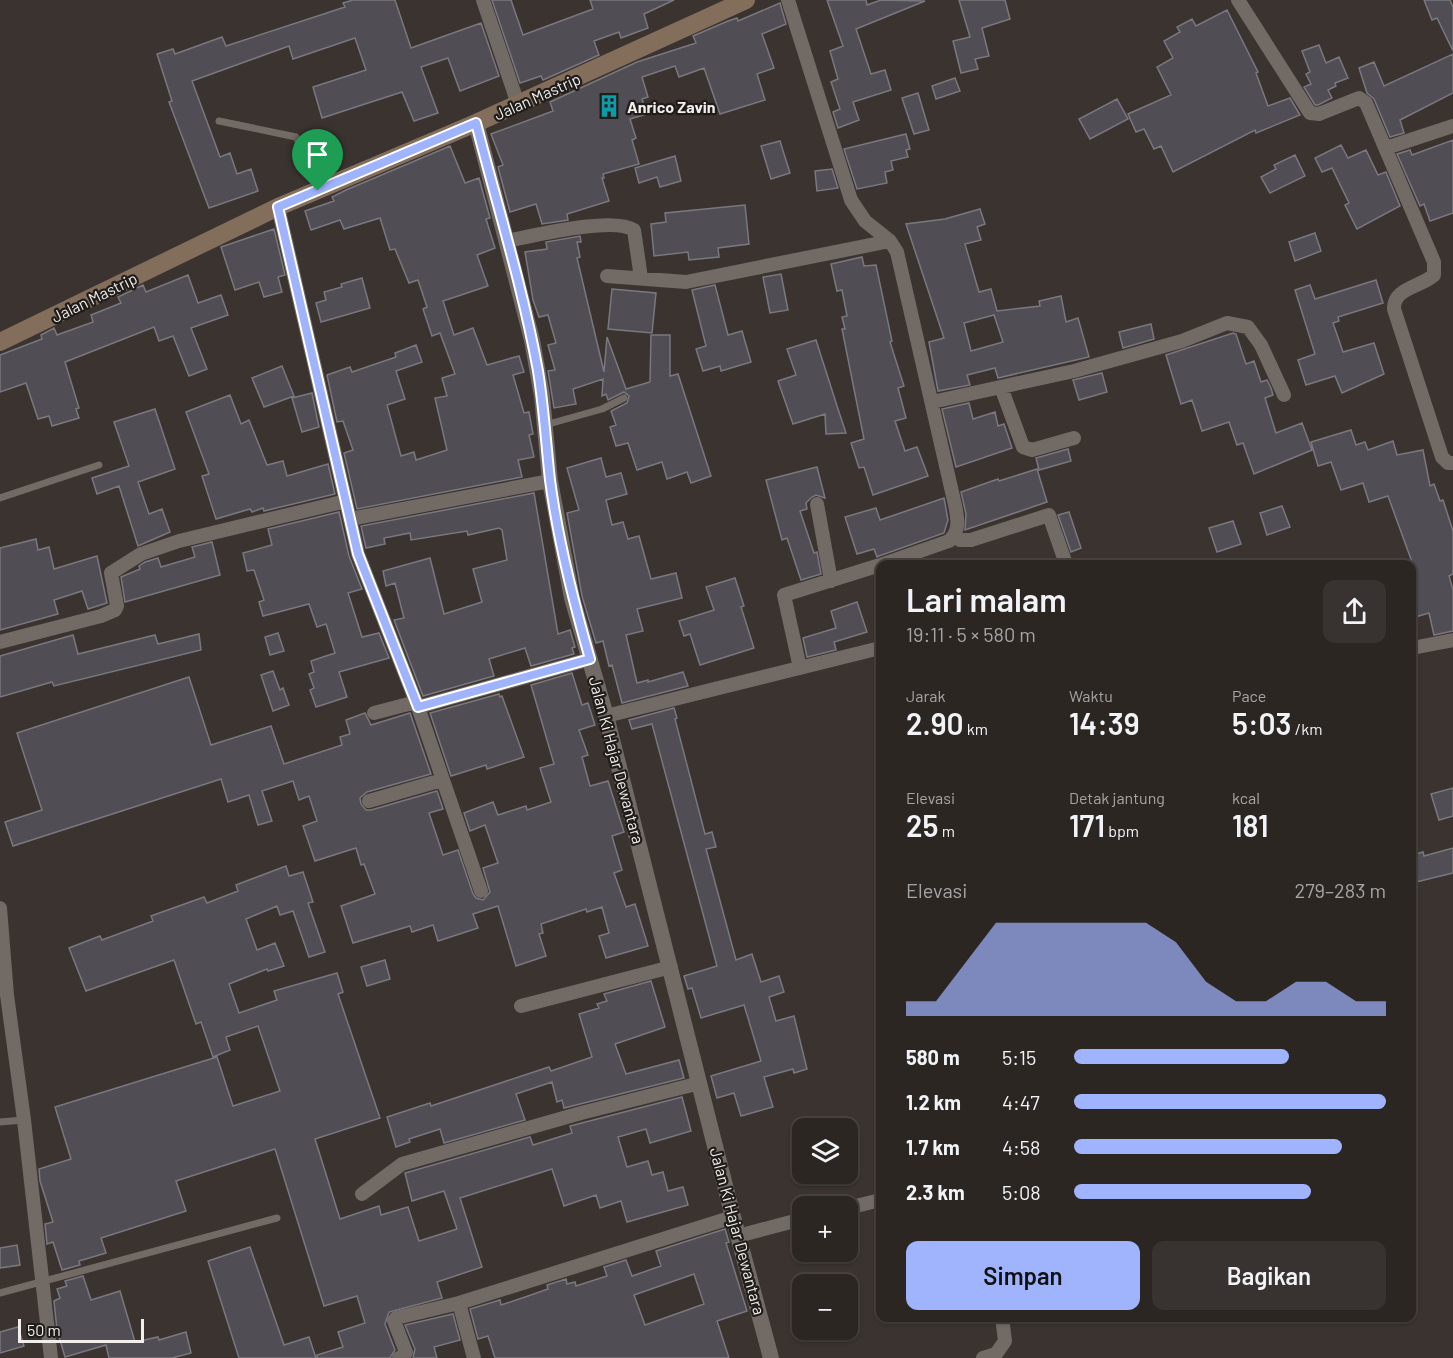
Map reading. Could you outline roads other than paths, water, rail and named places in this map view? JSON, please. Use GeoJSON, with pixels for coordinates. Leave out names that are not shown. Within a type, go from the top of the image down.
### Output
{"type":"FeatureCollection","features":[{"type":"Feature","properties":{"kind":"main road","name":"Jalan Mastrip"},"geometry":{"type":"LineString","coordinates":[[0,342],[278,207],[476,123],[746,0]]}},
{"type":"Feature","properties":{"kind":"street"},"geometry":{"type":"LineString","coordinates":[[483,0],[518,104]]}},
{"type":"Feature","properties":{"kind":"street"},"geometry":{"type":"LineString","coordinates":[[788,0],[851,200],[865,221],[890,241],[899,260],[955,505],[958,529],[955,536],[936,547],[895,560]]}},
{"type":"Feature","properties":{"kind":"street"},"geometry":{"type":"LineString","coordinates":[[1238,0],[1268,44],[1308,111],[1315,115],[1354,99],[1363,99],[1386,148],[1435,269],[1429,279],[1396,297],[1394,309],[1442,457],[1448,463],[1453,463]]}},
{"type":"Feature","properties":{"kind":"street","name":"Jalan Ki Hajar Dewantara"},"geometry":{"type":"LineString","coordinates":[[476,123],[532,340],[545,425],[550,481],[565,566],[606,716],[771,1358]]}},
{"type":"Feature","properties":{"kind":"street"},"geometry":{"type":"LineString","coordinates":[[1386,148],[1453,126]]}},
{"type":"Feature","properties":{"kind":"street"},"geometry":{"type":"LineString","coordinates":[[278,207],[364,573],[417,704],[481,891]]}},
{"type":"Feature","properties":{"kind":"street"},"geometry":{"type":"LineString","coordinates":[[506,241],[569,230],[619,224],[628,226],[634,230],[637,239],[641,278]]}},
{"type":"Feature","properties":{"kind":"street"},"geometry":{"type":"LineString","coordinates":[[607,276],[686,282],[890,241]]}},
{"type":"Feature","properties":{"kind":"street"},"geometry":{"type":"LineString","coordinates":[[932,402],[1074,371],[1182,341],[1227,323],[1248,327],[1261,345],[1284,395]]}},
{"type":"Feature","properties":{"kind":"street"},"geometry":{"type":"LineString","coordinates":[[1001,387],[1023,447],[1032,450],[1074,438]]}},
{"type":"Feature","properties":{"kind":"street"},"geometry":{"type":"LineString","coordinates":[[350,519],[550,481]]}},
{"type":"Feature","properties":{"kind":"street"},"geometry":{"type":"LineString","coordinates":[[0,642],[115,610],[117,606],[111,573],[151,550],[346,501]]}},
{"type":"Feature","properties":{"kind":"street"},"geometry":{"type":"LineString","coordinates":[[817,504],[831,581]]}},
{"type":"Feature","properties":{"kind":"street"},"geometry":{"type":"LineString","coordinates":[[955,536],[960,540],[971,540],[1049,515],[1065,560]]}},
{"type":"Feature","properties":{"kind":"street"},"geometry":{"type":"LineString","coordinates":[[800,668],[784,595],[876,566]]}},
{"type":"Feature","properties":{"kind":"street"},"geometry":{"type":"LineString","coordinates":[[1416,647],[1453,640]]}},
{"type":"Feature","properties":{"kind":"street"},"geometry":{"type":"LineString","coordinates":[[606,716],[876,649]]}},
{"type":"Feature","properties":{"kind":"street"},"geometry":{"type":"LineString","coordinates":[[374,713],[590,659]]}},
{"type":"Feature","properties":{"kind":"street"},"geometry":{"type":"LineString","coordinates":[[369,801],[442,780]]}},
{"type":"Feature","properties":{"kind":"street"},"geometry":{"type":"LineString","coordinates":[[0,908],[8,995],[51,1358]]}},
{"type":"Feature","properties":{"kind":"street"},"geometry":{"type":"LineString","coordinates":[[521,1006],[671,967]]}},
{"type":"Feature","properties":{"kind":"street"},"geometry":{"type":"LineString","coordinates":[[362,1194],[402,1164],[581,1113],[700,1083]]}},
{"type":"Feature","properties":{"kind":"street"},"geometry":{"type":"LineString","coordinates":[[858,1206],[876,1201]]}},
{"type":"Feature","properties":{"kind":"street"},"geometry":{"type":"LineString","coordinates":[[399,1358],[406,1352],[394,1321],[396,1318],[459,1303],[733,1217]]}},
{"type":"Feature","properties":{"kind":"street"},"geometry":{"type":"LineString","coordinates":[[738,1236],[792,1222]]}},
{"type":"Feature","properties":{"kind":"street"},"geometry":{"type":"LineString","coordinates":[[459,1303],[474,1358]]}},
{"type":"Feature","properties":{"kind":"street"},"geometry":{"type":"LineString","coordinates":[[983,1358],[996,1354],[1005,1341],[1003,1322]]}},
{"type":"Feature","properties":{"kind":"lane"},"geometry":{"type":"LineString","coordinates":[[219,121],[296,137],[318,191]]}},
{"type":"Feature","properties":{"kind":"lane"},"geometry":{"type":"LineString","coordinates":[[545,425],[602,409],[624,398]]}},
{"type":"Feature","properties":{"kind":"lane"},"geometry":{"type":"LineString","coordinates":[[0,498],[99,465]]}},
{"type":"Feature","properties":{"kind":"lane"},"geometry":{"type":"LineString","coordinates":[[0,1122],[24,1120]]}},
{"type":"Feature","properties":{"kind":"lane"},"geometry":{"type":"LineString","coordinates":[[0,1293],[277,1218]]}},
{"type":"Feature","properties":{"kind":"place","name":"Anrico Zavin"},"geometry":{"type":"Point","coordinates":[609,106]}}]}
